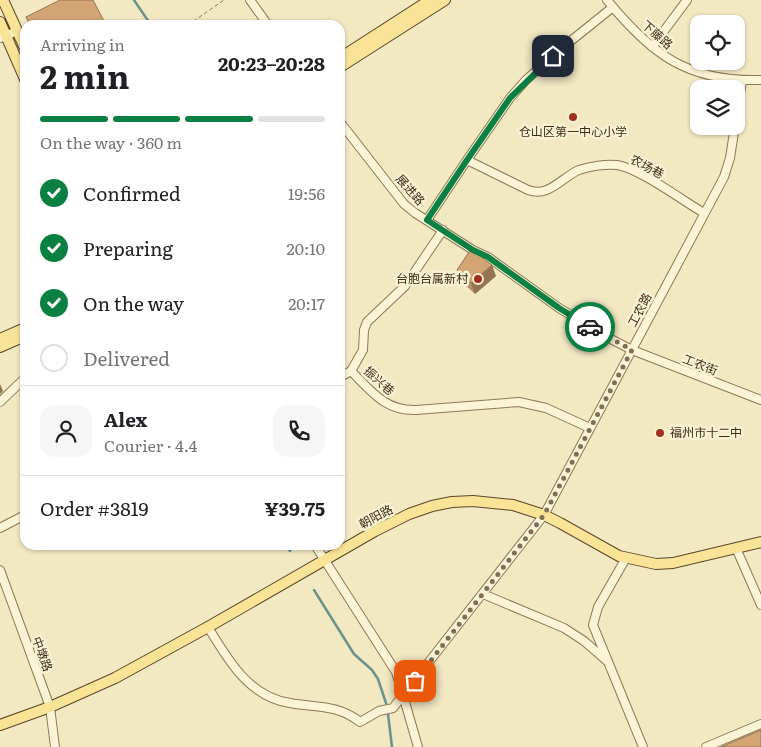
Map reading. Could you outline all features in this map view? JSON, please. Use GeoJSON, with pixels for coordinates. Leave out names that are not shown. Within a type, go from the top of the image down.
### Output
{"type":"FeatureCollection","features":[{"type":"Feature","properties":{"kind":"main road"},"geometry":{"type":"LineString","coordinates":[[3,0],[20,37]]}},
{"type":"Feature","properties":{"kind":"main road"},"geometry":{"type":"LineString","coordinates":[[345,55],[437,1]]}},
{"type":"Feature","properties":{"kind":"main road"},"geometry":{"type":"LineString","coordinates":[[345,64],[437,1]]}},
{"type":"Feature","properties":{"kind":"main road"},"geometry":{"type":"LineString","coordinates":[[0,22],[3,37],[20,69]]}},
{"type":"Feature","properties":{"kind":"main road"},"geometry":{"type":"LineString","coordinates":[[0,339],[20,330]]}},
{"type":"Feature","properties":{"kind":"main road"},"geometry":{"type":"LineString","coordinates":[[0,347],[20,338]]}},
{"type":"Feature","properties":{"kind":"main road","name":"朝阳路"},"geometry":{"type":"LineString","coordinates":[[345,548],[398,519],[420,510],[442,504],[468,501],[513,505],[544,515],[609,551],[626,558],[656,564],[667,564],[761,542]]}},
{"type":"Feature","properties":{"kind":"main road","name":"朝阳路"},"geometry":{"type":"LineString","coordinates":[[0,725],[50,707],[115,678],[342,550]]}},
{"type":"Feature","properties":{"kind":"street"},"geometry":{"type":"LineString","coordinates":[[250,0],[264,20]]}},
{"type":"Feature","properties":{"kind":"street","name":"下藤路"},"geometry":{"type":"LineString","coordinates":[[607,0],[652,47],[671,61],[694,72],[735,80]]}},
{"type":"Feature","properties":{"kind":"street"},"geometry":{"type":"LineString","coordinates":[[652,47],[687,0]]}},
{"type":"Feature","properties":{"kind":"street"},"geometry":{"type":"LineString","coordinates":[[427,220],[510,98],[567,44],[613,7]]}},
{"type":"Feature","properties":{"kind":"street"},"geometry":{"type":"LineString","coordinates":[[3,37],[17,31]]}},
{"type":"Feature","properties":{"kind":"street","name":"下藤路"},"geometry":{"type":"LineString","coordinates":[[745,81],[761,80]]}},
{"type":"Feature","properties":{"kind":"street","name":"展进路"},"geometry":{"type":"LineString","coordinates":[[345,128],[404,204],[415,214],[473,250],[488,257],[566,312],[632,350]]}},
{"type":"Feature","properties":{"kind":"street","name":"工农路"},"geometry":{"type":"LineString","coordinates":[[208,627],[237,672],[263,694],[290,703],[328,707],[347,714],[360,722],[380,711],[393,708],[544,515],[727,171],[734,135]]}},
{"type":"Feature","properties":{"kind":"street","name":"农场巷"},"geometry":{"type":"LineString","coordinates":[[467,160],[528,190],[537,192],[550,189],[582,169],[607,165],[619,166],[636,172],[704,213]]}},
{"type":"Feature","properties":{"kind":"street","name":"振兴巷"},"geometry":{"type":"LineString","coordinates":[[443,230],[409,280],[367,322],[364,330],[362,354],[351,371],[382,401],[391,407],[402,410],[518,402],[546,408],[590,428]]}},
{"type":"Feature","properties":{"kind":"street","name":"工农街"},"geometry":{"type":"LineString","coordinates":[[632,350],[761,400]]}},
{"type":"Feature","properties":{"kind":"street"},"geometry":{"type":"LineString","coordinates":[[345,374],[351,371]]}},
{"type":"Feature","properties":{"kind":"street"},"geometry":{"type":"LineString","coordinates":[[0,402],[20,383]]}},
{"type":"Feature","properties":{"kind":"street"},"geometry":{"type":"LineString","coordinates":[[0,528],[20,518]]}},
{"type":"Feature","properties":{"kind":"street"},"geometry":{"type":"LineString","coordinates":[[736,548],[761,605]]}},
{"type":"Feature","properties":{"kind":"street"},"geometry":{"type":"LineString","coordinates":[[319,550],[396,672],[418,747]]}},
{"type":"Feature","properties":{"kind":"street"},"geometry":{"type":"LineString","coordinates":[[626,558],[598,608],[594,621],[595,632],[643,747]]}},
{"type":"Feature","properties":{"kind":"street","name":"中墩路"},"geometry":{"type":"LineString","coordinates":[[0,570],[50,707],[55,747]]}},
{"type":"Feature","properties":{"kind":"street"},"geometry":{"type":"LineString","coordinates":[[483,594],[564,628],[584,641],[609,662]]}},
{"type":"Feature","properties":{"kind":"street"},"geometry":{"type":"LineString","coordinates":[[706,747],[761,724]]}},
{"type":"Feature","properties":{"kind":"path"},"geometry":{"type":"LineString","coordinates":[[195,20],[224,0]]}},
{"type":"Feature","properties":{"kind":"building"},"geometry":{"type":"Polygon","coordinates":[[[60,0],[93,0],[103,20],[28,20],[26,17],[60,0]]]}},
{"type":"Feature","properties":{"kind":"building"},"geometry":{"type":"Polygon","coordinates":[[[471,249],[492,265],[471,283],[457,270],[471,249]]]}},
{"type":"Feature","properties":{"kind":"building"},"geometry":{"type":"Polygon","coordinates":[[[761,730],[761,747],[721,747],[761,730]]]}},
{"type":"Feature","properties":{"kind":"waterway"},"geometry":{"type":"LineString","coordinates":[[134,0],[148,20]]}},
{"type":"Feature","properties":{"kind":"waterway"},"geometry":{"type":"LineString","coordinates":[[314,590],[354,654],[372,670],[378,679],[386,703]]}},
{"type":"Feature","properties":{"kind":"waterway"},"geometry":{"type":"LineString","coordinates":[[388,714],[392,747]]}},
{"type":"Feature","properties":{"kind":"way so far"},"geometry":{"type":"LineString","coordinates":[[415,681],[544,515],[632,350],[590,327]]}},
{"type":"Feature","properties":{"kind":"place","name":"仓山区第一中心小学"},"geometry":{"type":"Point","coordinates":[573,117]}},
{"type":"Feature","properties":{"kind":"place","name":"台胞台属新村"},"geometry":{"type":"Point","coordinates":[478,279]}},
{"type":"Feature","properties":{"kind":"place","name":"福州市十二中"},"geometry":{"type":"Point","coordinates":[660,433]}},
{"type":"Feature","properties":{"kind":"route"},"geometry":{"type":"LineString","coordinates":[[553,56],[526,80],[510,98],[427,220],[473,250],[488,257],[559,308],[590,327]]}}]}
